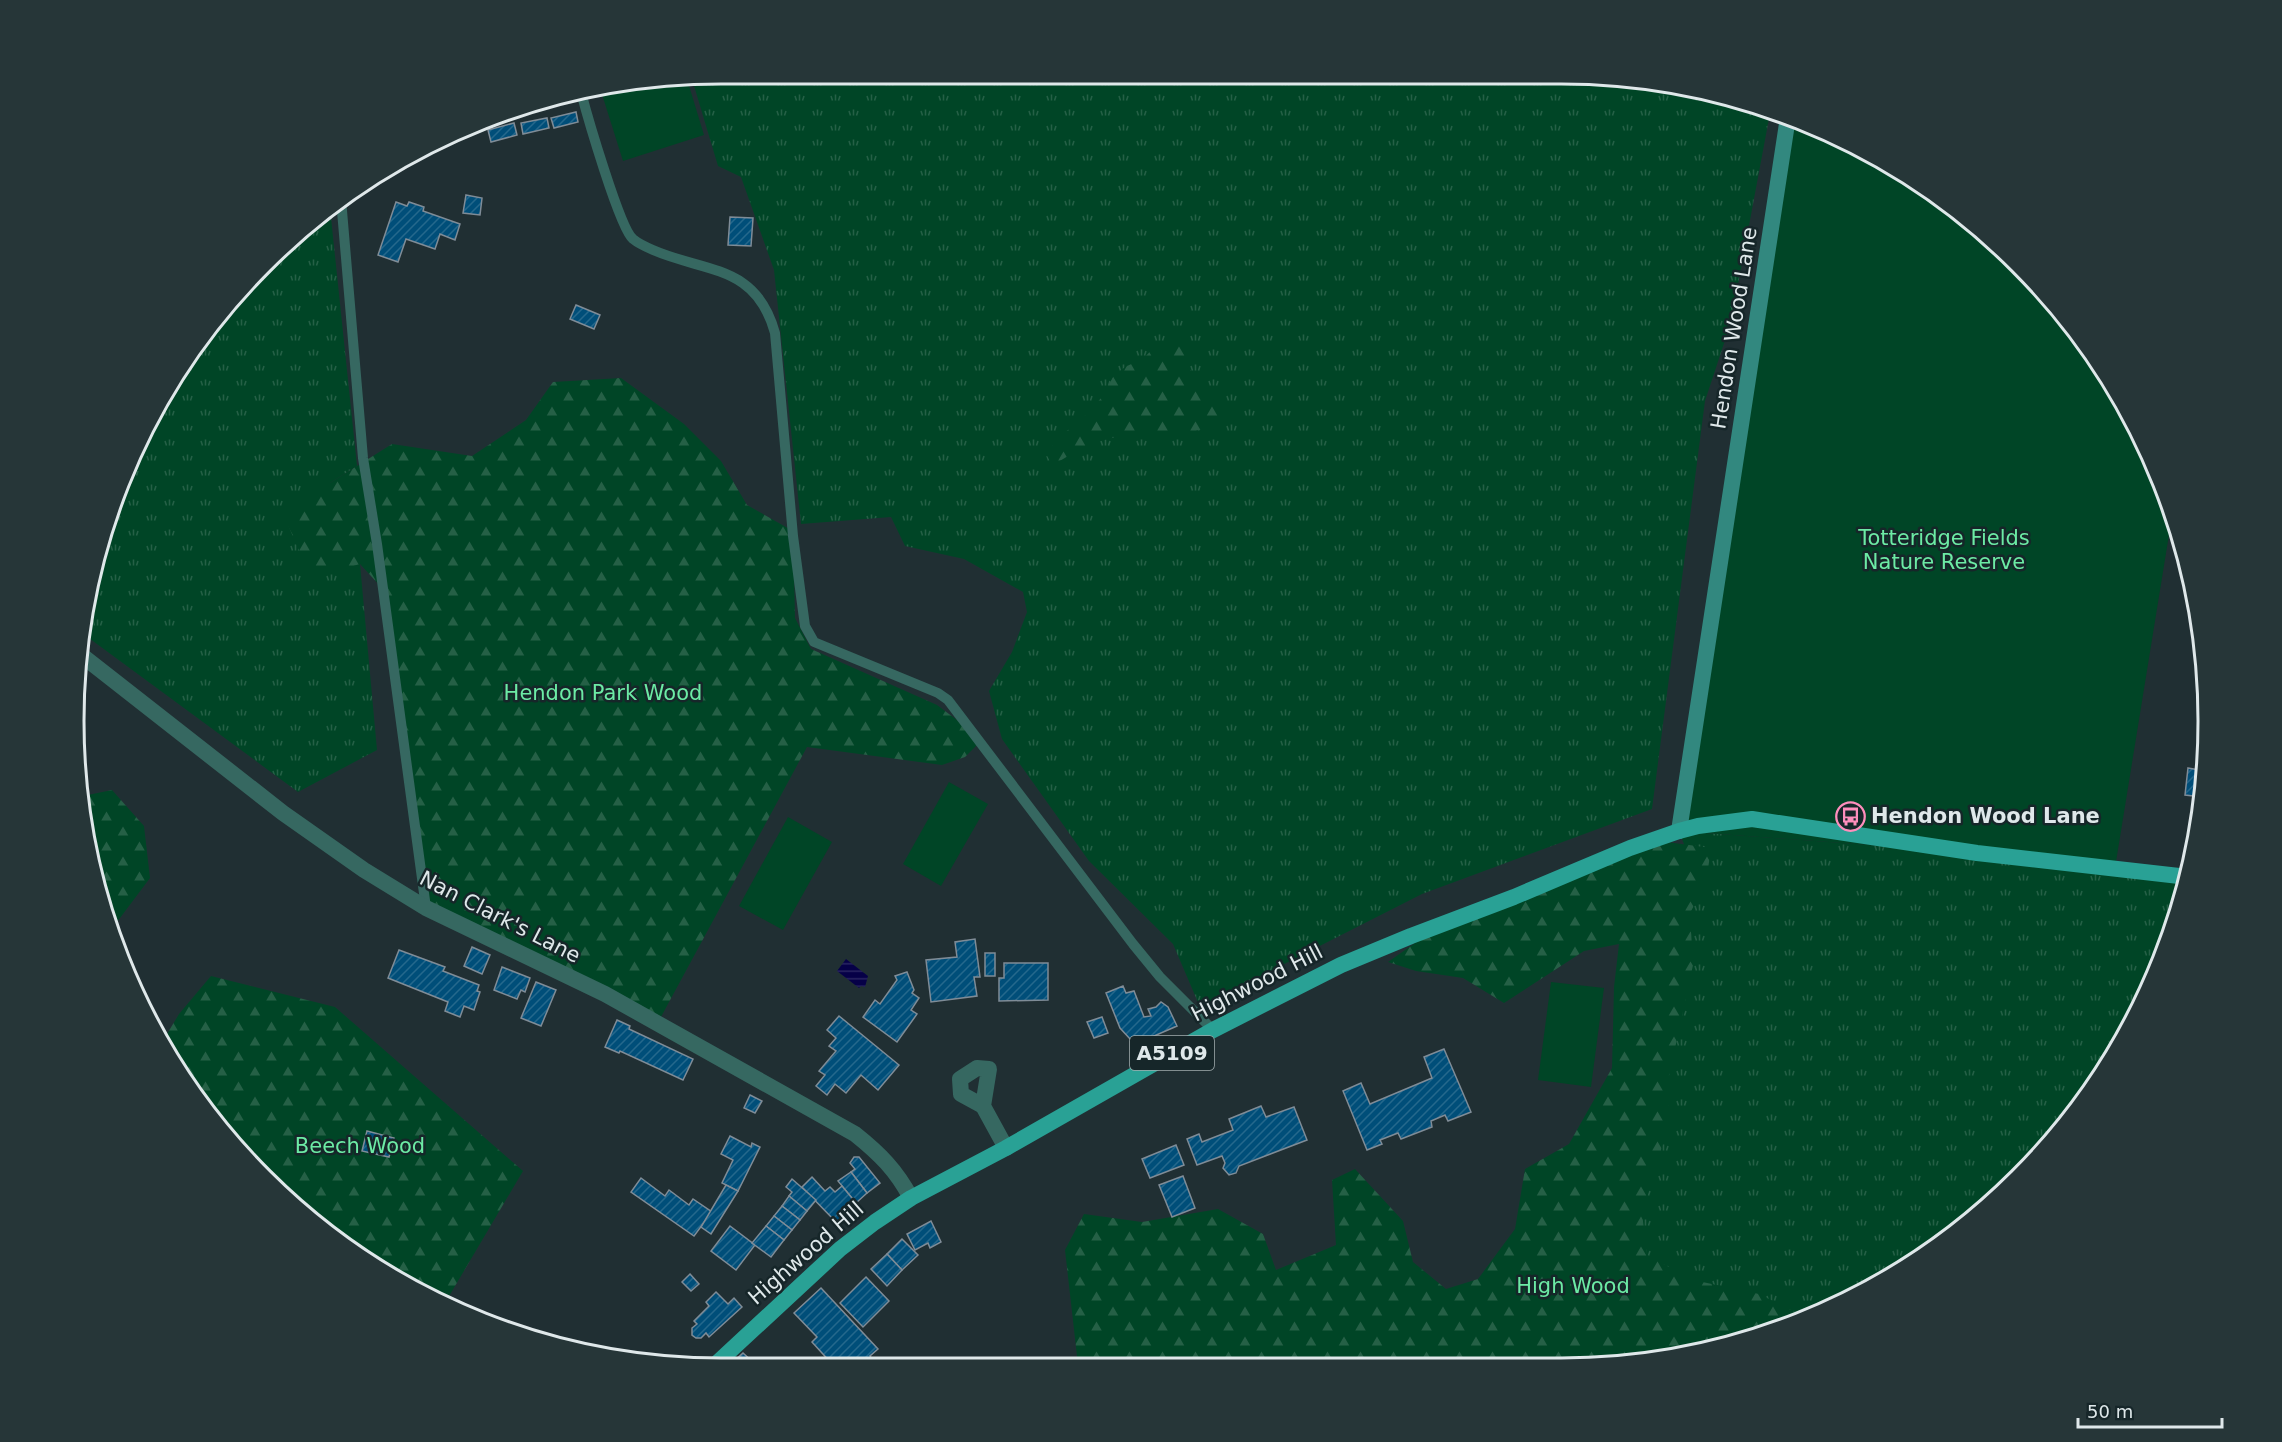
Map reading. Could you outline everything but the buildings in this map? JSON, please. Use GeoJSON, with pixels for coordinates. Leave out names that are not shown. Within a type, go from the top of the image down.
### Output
{"type":"FeatureCollection","features":[{"type":"Feature","properties":{"kind":"main road","name":"Hendon Wood Lane"},"geometry":{"type":"LineString","coordinates":[[1678,831],[1787,125]]}},
{"type":"Feature","properties":{"kind":"main road","name":"A5109"},"geometry":{"type":"LineString","coordinates":[[1678,831],[1752,819],[1977,853],[2178,876]]}},
{"type":"Feature","properties":{"kind":"main road","name":"Highwood Hill"},"geometry":{"type":"LineString","coordinates":[[722,1358],[840,1249],[875,1222],[911,1198],[1006,1149],[1213,1030],[1341,965],[1514,897],[1630,848],[1678,831]]}},
{"type":"Feature","properties":{"kind":"street","name":"Nan Clark's Lane"},"geometry":{"type":"LineString","coordinates":[[87,659],[283,813],[364,870],[426,908],[605,994],[855,1134],[880,1154],[900,1177],[911,1198]]}},
{"type":"Feature","properties":{"kind":"street"},"geometry":{"type":"LineString","coordinates":[[983,1106],[1006,1149]]}},
{"type":"Feature","properties":{"kind":"lane"},"geometry":{"type":"LineString","coordinates":[[583,99],[608,178],[631,238],[662,254],[729,274],[745,284],[764,306],[771,319],[775,333],[793,536],[805,626],[814,642],[938,693],[948,700],[1139,952],[1160,977],[1213,1030]]}},
{"type":"Feature","properties":{"kind":"lane"},"geometry":{"type":"LineString","coordinates":[[342,209],[363,458],[377,544],[426,908]]}},
{"type":"Feature","properties":{"kind":"green space"},"geometry":{"type":"Polygon","coordinates":[[[689,85],[704,135],[623,161],[602,95],[638,89],[689,85]]]}},
{"type":"Feature","properties":{"kind":"green space"},"geometry":{"type":"Polygon","coordinates":[[[694,85],[1603,85],[1685,96],[1769,119],[1731,322],[1705,401],[1652,809],[1422,894],[1200,1007],[1173,944],[1089,861],[1002,739],[989,691],[1012,652],[1027,612],[1023,592],[964,559],[905,546],[891,517],[801,524],[774,270],[741,177],[718,166],[694,85]]]}},
{"type":"Feature","properties":{"kind":"green space","name":"Totteridge Fields Nature Reserve"},"geometry":{"type":"Polygon","coordinates":[[[1787,125],[1843,150],[1915,191],[1981,242],[2040,301],[2091,367],[2113,403],[2150,477],[2169,533],[2115,868],[1977,853],[1679,831],[1787,125]]]}},
{"type":"Feature","properties":{"kind":"green space"},"geometry":{"type":"Polygon","coordinates":[[[331,218],[357,466],[330,483],[360,564],[377,750],[298,792],[89,638],[96,597],[118,516],[132,477],[169,402],[191,367],[242,301],[301,242],[331,218]]]}},
{"type":"Feature","properties":{"kind":"green space"},"geometry":{"type":"Polygon","coordinates":[[[1174,341],[1182,349],[1193,374],[1222,402],[1224,417],[1200,430],[1174,434],[1133,435],[1096,442],[1052,464],[1046,454],[1057,439],[1087,414],[1102,397],[1113,377],[1125,367],[1144,358],[1159,342],[1174,341]]]}},
{"type":"Feature","properties":{"kind":"green space","name":"Hendon Park Wood"},"geometry":{"type":"Polygon","coordinates":[[[621,378],[684,424],[721,461],[747,505],[793,531],[795,618],[811,649],[937,705],[961,723],[978,744],[965,757],[942,765],[807,747],[655,1028],[426,908],[382,588],[360,564],[311,578],[285,518],[330,483],[392,444],[472,456],[526,420],[553,382],[621,378]]]}},
{"type":"Feature","properties":{"kind":"green space"},"geometry":{"type":"Polygon","coordinates":[[[949,782],[988,804],[941,886],[903,864],[949,782]]]}},
{"type":"Feature","properties":{"kind":"green space"},"geometry":{"type":"Polygon","coordinates":[[[112,790],[144,826],[150,878],[117,922],[96,845],[88,795],[112,790]]]}},
{"type":"Feature","properties":{"kind":"green space"},"geometry":{"type":"Polygon","coordinates":[[[788,817],[832,842],[783,930],[739,906],[788,817]]]}},
{"type":"Feature","properties":{"kind":"green space"},"geometry":{"type":"Polygon","coordinates":[[[1679,831],[1977,853],[2178,876],[2150,965],[2113,1040],[2091,1075],[2040,1141],[1981,1200],[1915,1251],[1879,1273],[1805,1310],[1726,1336],[1685,1346],[1606,1357],[1688,855],[1679,831]]]}},
{"type":"Feature","properties":{"kind":"green space","name":"High Wood"},"geometry":{"type":"Polygon","coordinates":[[[1667,842],[1711,848],[1706,883],[1690,913],[1693,965],[1669,1076],[1669,1123],[1642,1213],[1647,1255],[1693,1280],[1759,1294],[1797,1313],[1705,1341],[1687,1339],[1685,1346],[1603,1357],[1077,1358],[1065,1250],[1084,1214],[1142,1222],[1218,1209],[1263,1234],[1276,1270],[1336,1245],[1332,1180],[1355,1169],[1403,1221],[1413,1262],[1446,1289],[1478,1279],[1515,1229],[1525,1169],[1569,1144],[1612,1068],[1614,987],[1619,944],[1584,951],[1504,1003],[1463,978],[1416,971],[1388,962],[1452,917],[1667,842]]]}},
{"type":"Feature","properties":{"kind":"green space","name":"Beech Wood"},"geometry":{"type":"Polygon","coordinates":[[[211,976],[335,1007],[523,1171],[449,1297],[402,1273],[333,1226],[301,1200],[242,1141],[191,1075],[166,1035],[179,1014],[211,976]]]}},
{"type":"Feature","properties":{"kind":"green space"},"geometry":{"type":"Polygon","coordinates":[[[1551,982],[1604,988],[1591,1087],[1538,1080],[1551,982]]]}},
{"type":"Feature","properties":{"kind":"shaded area"},"geometry":{"type":"Polygon","coordinates":[[[846,959],[868,976],[865,987],[859,988],[837,971],[846,959]]]}},
{"type":"Feature","properties":{"kind":"place","name":"Hendon Wood Lane"},"geometry":{"type":"Point","coordinates":[1850,816]}}]}
